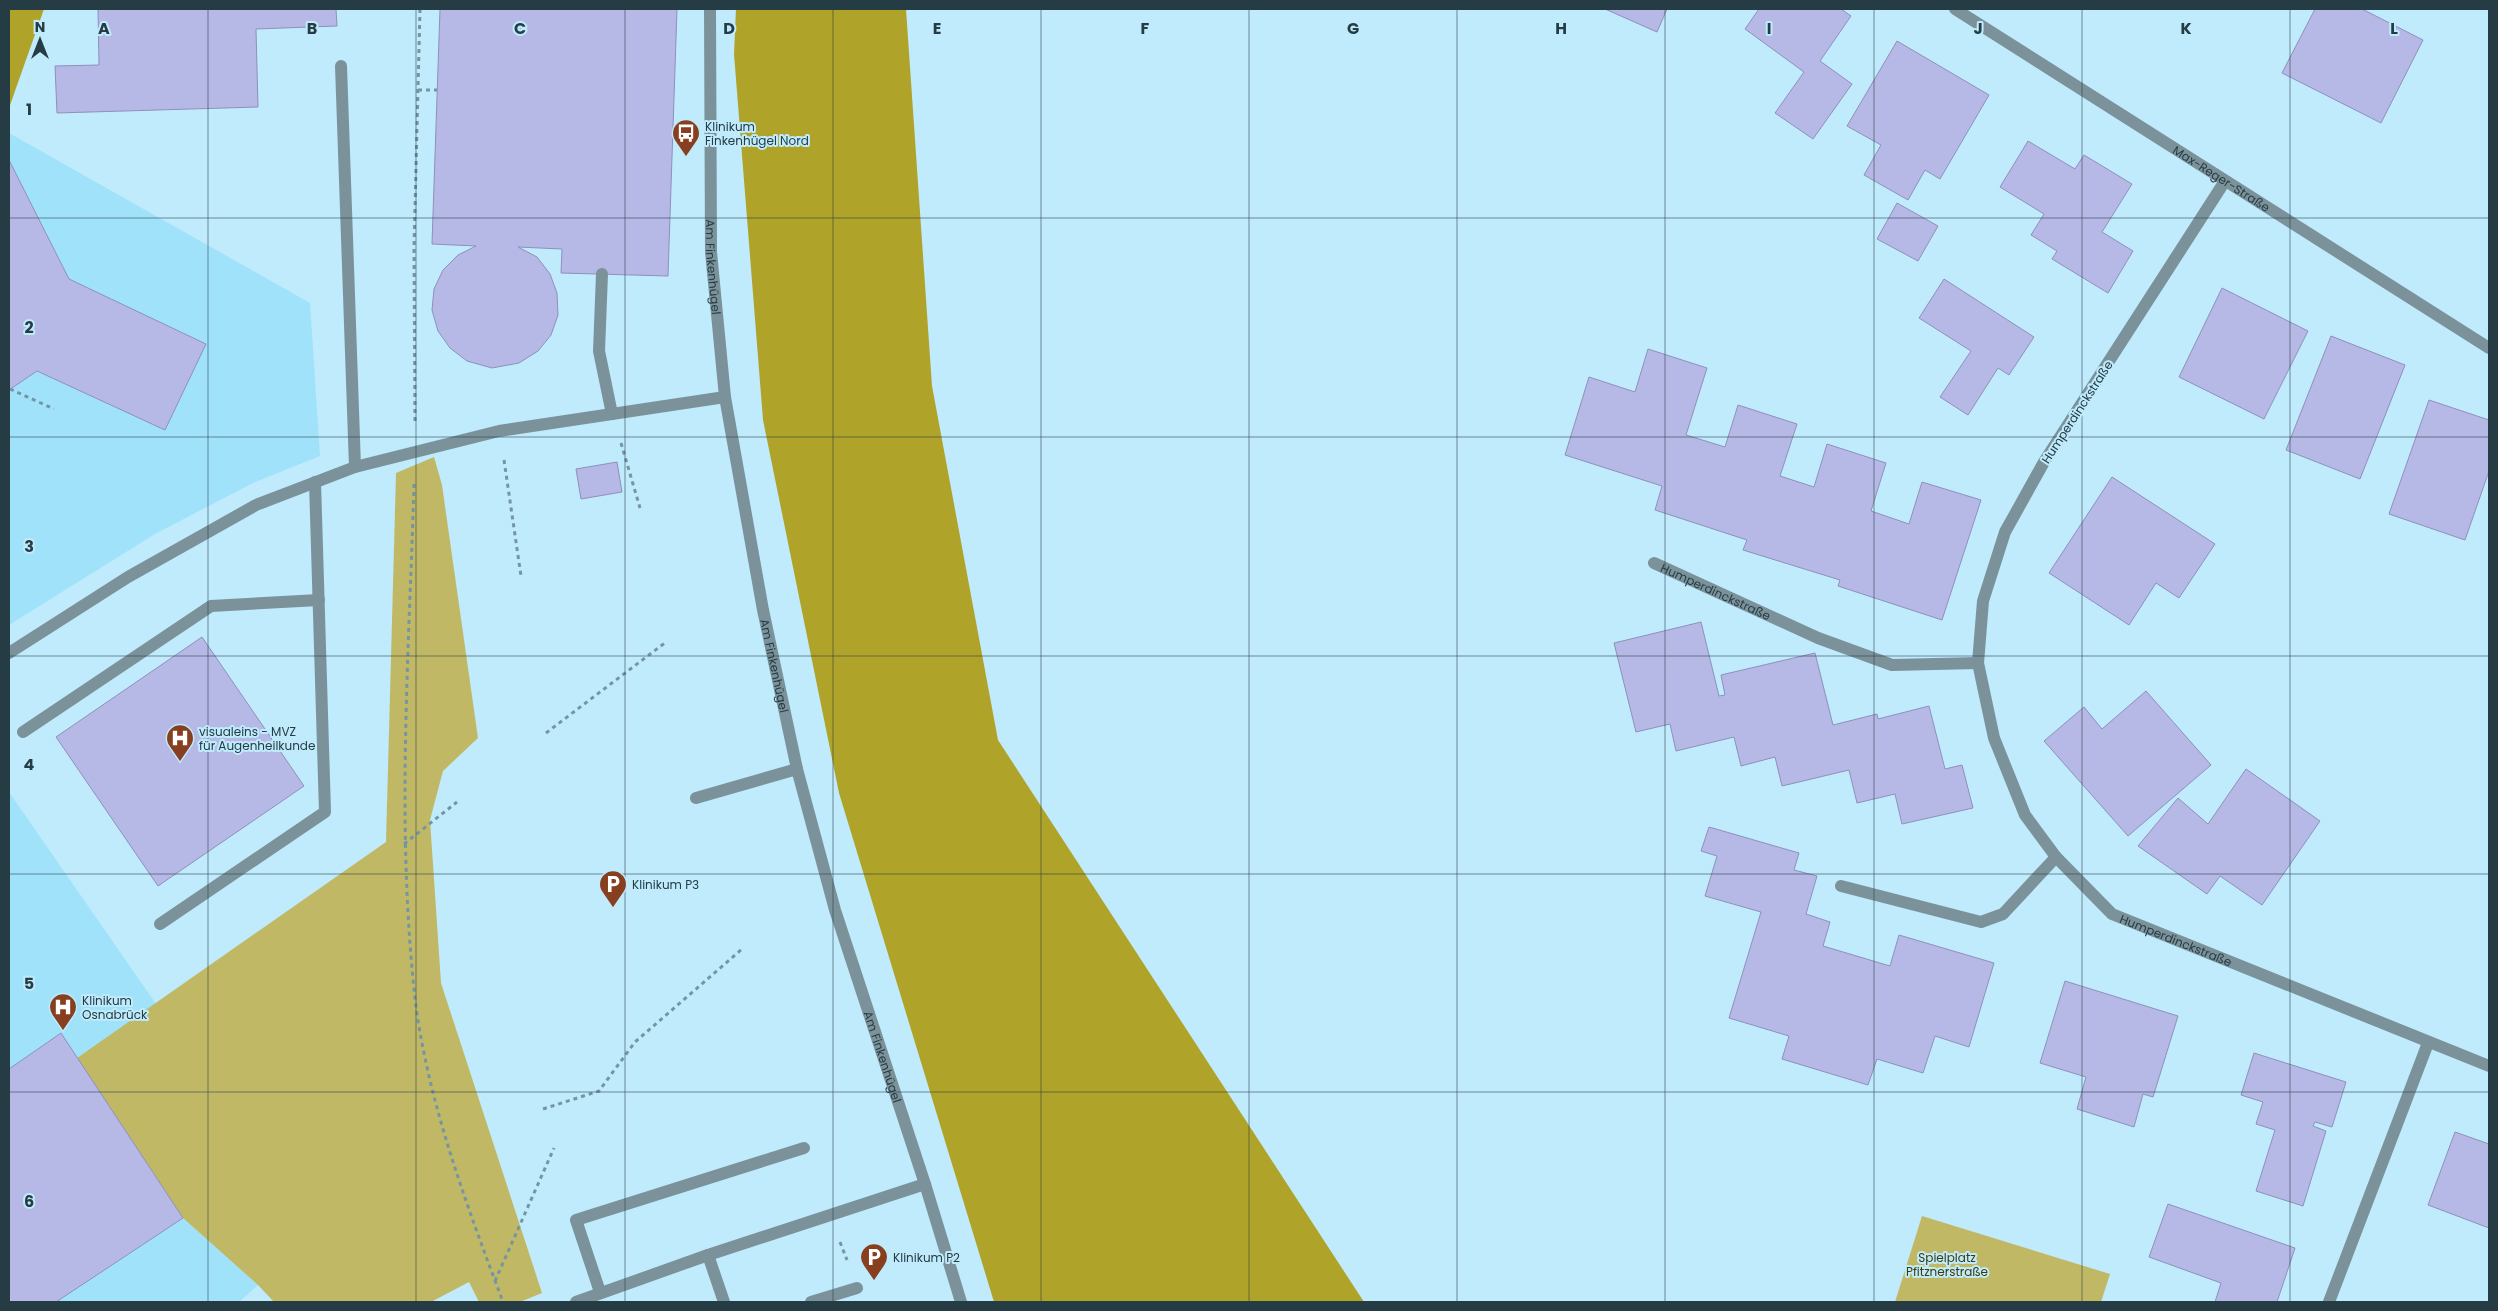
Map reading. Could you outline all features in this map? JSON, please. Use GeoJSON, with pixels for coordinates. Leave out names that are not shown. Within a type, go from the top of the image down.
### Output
{"type":"FeatureCollection","features":[{"type":"Feature","properties":{"kind":"street","name":"Am Finkenhügel"},"geometry":{"type":"LineString","coordinates":[[710,9],[711,252],[725,397],[763,610],[797,769],[835,910],[925,1184],[961,1302]]}},
{"type":"Feature","properties":{"kind":"street","name":"Max-Reger-Straße"},"geometry":{"type":"LineString","coordinates":[[1955,9],[2489,348]]}},
{"type":"Feature","properties":{"kind":"street"},"geometry":{"type":"LineString","coordinates":[[342,66],[355,467]]}},
{"type":"Feature","properties":{"kind":"street","name":"Humperdinckstraße"},"geometry":{"type":"LineString","coordinates":[[2225,181],[2044,462],[2005,532],[1983,601],[1978,663],[1994,738],[2025,815],[2056,857],[2112,914],[2489,1066]]}},
{"type":"Feature","properties":{"kind":"street"},"geometry":{"type":"LineString","coordinates":[[602,274],[599,351],[612,414]]}},
{"type":"Feature","properties":{"kind":"street"},"geometry":{"type":"LineString","coordinates":[[9,653],[70,612],[167,554],[256,505],[355,467],[415,450],[499,431],[725,397]]}},
{"type":"Feature","properties":{"kind":"street"},"geometry":{"type":"LineString","coordinates":[[160,924],[325,812],[315,482]]}},
{"type":"Feature","properties":{"kind":"street","name":"Humperdinckstraße"},"geometry":{"type":"LineString","coordinates":[[1654,563],[1818,638],[1892,665],[1978,663]]}},
{"type":"Feature","properties":{"kind":"street"},"geometry":{"type":"LineString","coordinates":[[24,732],[211,606],[319,600]]}},
{"type":"Feature","properties":{"kind":"street"},"geometry":{"type":"LineString","coordinates":[[696,798],[797,769]]}},
{"type":"Feature","properties":{"kind":"street"},"geometry":{"type":"LineString","coordinates":[[1842,886],[1981,922],[2003,914],[2056,857]]}},
{"type":"Feature","properties":{"kind":"street"},"geometry":{"type":"LineString","coordinates":[[2329,1302],[2428,1043]]}},
{"type":"Feature","properties":{"kind":"street"},"geometry":{"type":"LineString","coordinates":[[600,1292],[576,1220],[804,1148]]}},
{"type":"Feature","properties":{"kind":"street"},"geometry":{"type":"LineString","coordinates":[[576,1302],[708,1255],[925,1184]]}},
{"type":"Feature","properties":{"kind":"street"},"geometry":{"type":"LineString","coordinates":[[708,1255],[724,1302]]}},
{"type":"Feature","properties":{"kind":"street"},"geometry":{"type":"LineString","coordinates":[[811,1302],[857,1288]]}},
{"type":"Feature","properties":{"kind":"path"},"geometry":{"type":"LineString","coordinates":[[420,9],[414,247],[415,450],[404,844],[415,999],[437,1111],[503,1302]]}},
{"type":"Feature","properties":{"kind":"path"},"geometry":{"type":"LineString","coordinates":[[418,90],[437,90]]}},
{"type":"Feature","properties":{"kind":"path"},"geometry":{"type":"LineString","coordinates":[[10,388],[54,409]]}},
{"type":"Feature","properties":{"kind":"path"},"geometry":{"type":"LineString","coordinates":[[612,414],[640,508]]}},
{"type":"Feature","properties":{"kind":"path"},"geometry":{"type":"LineString","coordinates":[[499,431],[521,576]]}},
{"type":"Feature","properties":{"kind":"path"},"geometry":{"type":"LineString","coordinates":[[546,733],[666,642]]}},
{"type":"Feature","properties":{"kind":"path"},"geometry":{"type":"LineString","coordinates":[[404,844],[457,802]]}},
{"type":"Feature","properties":{"kind":"path"},"geometry":{"type":"LineString","coordinates":[[543,1108],[599,1091],[635,1042],[742,949]]}},
{"type":"Feature","properties":{"kind":"path"},"geometry":{"type":"LineString","coordinates":[[495,1282],[554,1148]]}},
{"type":"Feature","properties":{"kind":"shaded area"},"geometry":{"type":"Polygon","coordinates":[[[9,9],[44,9],[9,108],[9,9]]]}},
{"type":"Feature","properties":{"kind":"shaded area"},"geometry":{"type":"Polygon","coordinates":[[[736,9],[906,9],[932,386],[998,740],[1364,1302],[994,1302],[839,793],[763,420],[734,54],[736,9]]]}},
{"type":"Feature","properties":{"kind":"shaded area"},"geometry":{"type":"Polygon","coordinates":[[[9,133],[310,303],[320,456],[253,483],[155,534],[9,625],[9,133]]]}},
{"type":"Feature","properties":{"kind":"shaded area","name":"Klinikum Osnabrück"},"geometry":{"type":"Polygon","coordinates":[[[9,792],[156,1004],[77,1058],[183,1218],[258,1285],[239,1302],[9,1302],[9,792]]]}},
{"type":"Feature","properties":{"kind":"green space"},"geometry":{"type":"Polygon","coordinates":[[[434,457],[442,485],[478,738],[443,771],[430,820],[441,983],[542,1293],[520,1302],[479,1302],[469,1282],[431,1302],[274,1302],[258,1285],[183,1218],[77,1058],[386,842],[396,473],[434,457]]]}},
{"type":"Feature","properties":{"kind":"green space","name":"Spielplatz Pfitznerstraße"},"geometry":{"type":"Polygon","coordinates":[[[1922,1216],[2110,1274],[2101,1302],[1895,1302],[1922,1216]]]}},
{"type":"Feature","properties":{"kind":"building"},"geometry":{"type":"Polygon","coordinates":[[[98,9],[336,9],[337,26],[256,29],[258,107],[57,113],[55,66],[99,65],[98,9]]]}},
{"type":"Feature","properties":{"kind":"building"},"geometry":{"type":"Polygon","coordinates":[[[440,9],[677,9],[668,276],[561,273],[562,249],[518,247],[537,257],[550,274],[557,293],[558,315],[551,335],[538,351],[519,363],[492,368],[467,361],[450,348],[438,331],[432,310],[434,289],[443,270],[458,255],[476,246],[432,244],[440,9]]]}},
{"type":"Feature","properties":{"kind":"building"},"geometry":{"type":"Polygon","coordinates":[[[1605,9],[1667,9],[1657,32],[1605,9]]]}},
{"type":"Feature","properties":{"kind":"building"},"geometry":{"type":"Polygon","coordinates":[[[1759,9],[1841,9],[1851,16],[1820,61],[1852,84],[1813,139],[1775,113],[1804,72],[1745,29],[1759,9]]]}},
{"type":"Feature","properties":{"kind":"building"},"geometry":{"type":"Polygon","coordinates":[[[2315,9],[2362,9],[2423,40],[2381,123],[2282,73],[2315,9]]]}},
{"type":"Feature","properties":{"kind":"building"},"geometry":{"type":"Polygon","coordinates":[[[1897,41],[1989,95],[1940,179],[1925,170],[1908,200],[1864,175],[1881,145],[1847,126],[1897,41]]]}},
{"type":"Feature","properties":{"kind":"building"},"geometry":{"type":"Polygon","coordinates":[[[2028,141],[2075,169],[2084,155],[2132,184],[2102,232],[2133,251],[2108,293],[2052,259],[2057,251],[2031,235],[2044,214],[2000,187],[2028,141]]]}},
{"type":"Feature","properties":{"kind":"building"},"geometry":{"type":"Polygon","coordinates":[[[9,160],[69,279],[206,344],[165,430],[37,371],[9,390],[9,160]]]}},
{"type":"Feature","properties":{"kind":"building"},"geometry":{"type":"Polygon","coordinates":[[[1897,203],[1938,226],[1918,261],[1877,239],[1897,203]]]}},
{"type":"Feature","properties":{"kind":"building"},"geometry":{"type":"Polygon","coordinates":[[[1944,279],[2034,337],[2009,375],[1998,368],[1968,415],[1940,397],[1971,351],[1919,318],[1944,279]]]}},
{"type":"Feature","properties":{"kind":"building"},"geometry":{"type":"Polygon","coordinates":[[[2222,288],[2308,331],[2264,419],[2179,377],[2222,288]]]}},
{"type":"Feature","properties":{"kind":"building"},"geometry":{"type":"Polygon","coordinates":[[[2331,336],[2405,365],[2360,479],[2286,450],[2331,336]]]}},
{"type":"Feature","properties":{"kind":"building"},"geometry":{"type":"Polygon","coordinates":[[[1648,349],[1707,368],[1686,435],[1725,447],[1738,405],[1797,424],[1780,476],[1814,487],[1827,444],[1886,463],[1871,511],[1909,524],[1922,482],[1981,500],[1942,620],[1838,586],[1840,580],[1743,550],[1747,540],[1655,510],[1662,486],[1565,455],[1589,377],[1635,392],[1648,349]]]}},
{"type":"Feature","properties":{"kind":"building"},"geometry":{"type":"Polygon","coordinates":[[[2429,400],[2489,420],[2489,471],[2465,540],[2389,514],[2429,400]]]}},
{"type":"Feature","properties":{"kind":"building"},"geometry":{"type":"Polygon","coordinates":[[[617,462],[622,492],[581,499],[576,469],[617,462]]]}},
{"type":"Feature","properties":{"kind":"building"},"geometry":{"type":"Polygon","coordinates":[[[2112,477],[2215,544],[2179,598],[2156,583],[2129,625],[2049,573],[2112,477]]]}},
{"type":"Feature","properties":{"kind":"building"},"geometry":{"type":"Polygon","coordinates":[[[1701,622],[1719,696],[1725,695],[1721,675],[1815,653],[1833,725],[1877,714],[1878,719],[1929,706],[1945,769],[1962,765],[1973,808],[1902,824],[1895,794],[1857,803],[1849,770],[1782,786],[1775,757],[1741,766],[1734,737],[1676,751],[1670,724],[1636,732],[1614,643],[1701,622]]]}},
{"type":"Feature","properties":{"kind":"building","name":"visualeins - MVZ für Augenheilkunde"},"geometry":{"type":"Polygon","coordinates":[[[202,637],[304,786],[158,886],[56,737],[202,637]]]}},
{"type":"Feature","properties":{"kind":"building"},"geometry":{"type":"Polygon","coordinates":[[[2146,691],[2211,765],[2128,836],[2044,741],[2084,707],[2102,729],[2146,691]]]}},
{"type":"Feature","properties":{"kind":"building"},"geometry":{"type":"Polygon","coordinates":[[[2246,769],[2320,821],[2262,905],[2220,876],[2207,894],[2138,846],[2178,798],[2208,824],[2246,769]]]}},
{"type":"Feature","properties":{"kind":"building"},"geometry":{"type":"Polygon","coordinates":[[[1709,827],[1799,853],[1794,870],[1817,876],[1806,914],[1830,922],[1823,946],[1890,966],[1899,935],[1994,963],[1969,1047],[1935,1036],[1923,1073],[1877,1059],[1868,1085],[1782,1059],[1789,1036],[1729,1018],[1761,912],[1705,896],[1717,856],[1701,851],[1709,827]]]}},
{"type":"Feature","properties":{"kind":"building"},"geometry":{"type":"Polygon","coordinates":[[[2065,981],[2178,1016],[2153,1097],[2143,1094],[2134,1127],[2077,1109],[2086,1077],[2040,1063],[2065,981]]]}},
{"type":"Feature","properties":{"kind":"building"},"geometry":{"type":"Polygon","coordinates":[[[61,1033],[183,1218],[56,1302],[9,1302],[9,1069],[61,1033]]]}},
{"type":"Feature","properties":{"kind":"building"},"geometry":{"type":"Polygon","coordinates":[[[2254,1053],[2346,1082],[2332,1127],[2315,1122],[2313,1126],[2326,1131],[2303,1206],[2256,1191],[2275,1130],[2256,1124],[2263,1102],[2241,1095],[2254,1053]]]}},
{"type":"Feature","properties":{"kind":"building"},"geometry":{"type":"Polygon","coordinates":[[[2455,1132],[2489,1144],[2489,1228],[2428,1205],[2455,1132]]]}},
{"type":"Feature","properties":{"kind":"building"},"geometry":{"type":"Polygon","coordinates":[[[2168,1204],[2295,1248],[2277,1302],[2215,1302],[2221,1283],[2149,1257],[2168,1204]]]}},
{"type":"Feature","properties":{"kind":"place","name":"Klinikum Finkenhügel Nord"},"geometry":{"type":"Point","coordinates":[686,157]}},
{"type":"Feature","properties":{"kind":"place","name":"visualeins - MVZ für Augenheilkunde"},"geometry":{"type":"Point","coordinates":[180,762]}},
{"type":"Feature","properties":{"kind":"place","name":"Klinikum P3"},"geometry":{"type":"Point","coordinates":[613,908]}},
{"type":"Feature","properties":{"kind":"place","name":"Klinikum Osnabrück"},"geometry":{"type":"Point","coordinates":[63,1031]}},
{"type":"Feature","properties":{"kind":"place","name":"Klinikum P2"},"geometry":{"type":"Point","coordinates":[874,1281]}}]}
